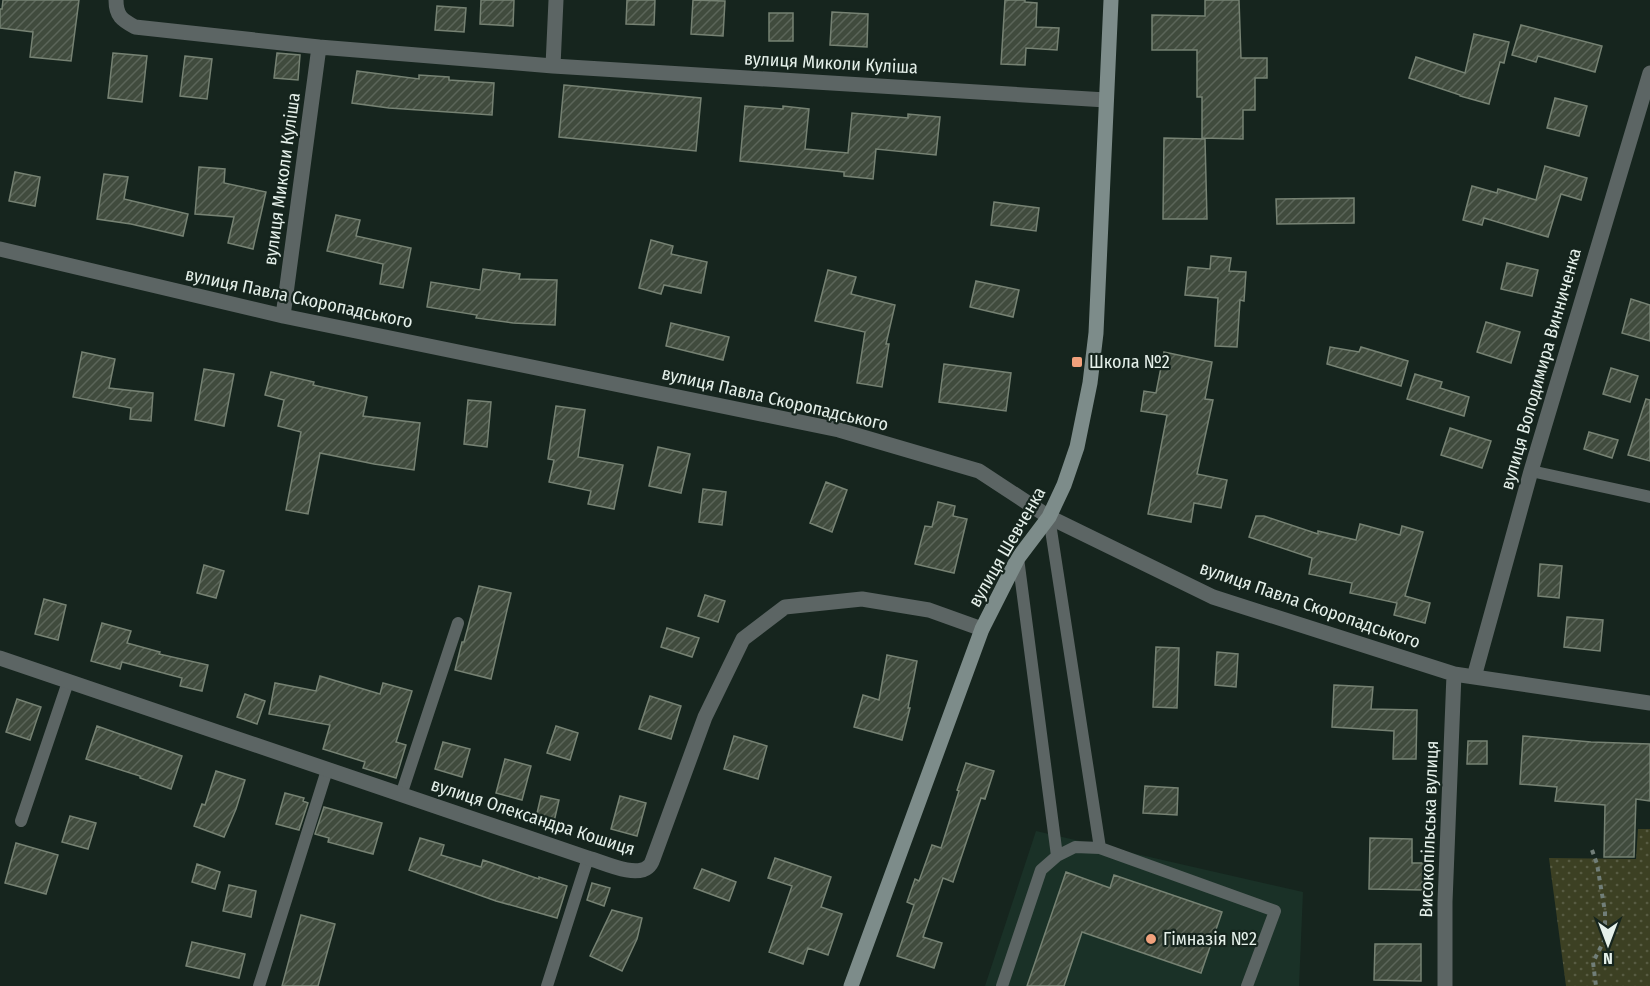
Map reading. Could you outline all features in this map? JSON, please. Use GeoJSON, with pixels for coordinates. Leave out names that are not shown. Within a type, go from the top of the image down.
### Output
{"type":"FeatureCollection","features":[{"type":"Feature","properties":{"kind":"street","name":"вулиця Миколи Куліша"},"geometry":{"type":"LineString","coordinates":[[116,0],[121,20],[135,27],[319,47],[553,66],[1106,100]]}},
{"type":"Feature","properties":{"kind":"street"},"geometry":{"type":"LineString","coordinates":[[553,66],[556,0]]}},
{"type":"Feature","properties":{"kind":"street","name":"вулиця Шевченка"},"geometry":{"type":"LineString","coordinates":[[851,986],[982,629],[1018,558],[1049,518],[1064,485],[1077,447],[1090,383],[1096,333],[1112,0]]}},
{"type":"Feature","properties":{"kind":"street","name":"вулиця Миколи Куліша"},"geometry":{"type":"LineString","coordinates":[[283,316],[319,47]]}},
{"type":"Feature","properties":{"kind":"street","name":"вулиця Володимира Винниченка"},"geometry":{"type":"LineString","coordinates":[[1474,677],[1531,471],[1650,73]]}},
{"type":"Feature","properties":{"kind":"street","name":"вулиця Павла Скоропадського"},"geometry":{"type":"LineString","coordinates":[[0,249],[283,316],[839,430],[979,471],[1049,518],[1213,597],[1454,674],[1650,703]]}},
{"type":"Feature","properties":{"kind":"street","name":"вулиця Олександра Кошиця"},"geometry":{"type":"LineString","coordinates":[[0,658],[588,858],[627,870],[638,871],[648,867],[653,859],[705,717],[743,639],[785,607],[862,599],[929,610],[982,629]]}},
{"type":"Feature","properties":{"kind":"street","name":"Високопільська вулиця"},"geometry":{"type":"LineString","coordinates":[[1445,986],[1445,902],[1454,674]]}},
{"type":"Feature","properties":{"kind":"lane"},"geometry":{"type":"LineString","coordinates":[[1531,471],[1650,497]]}},
{"type":"Feature","properties":{"kind":"lane"},"geometry":{"type":"LineString","coordinates":[[1049,518],[1100,848]]}},
{"type":"Feature","properties":{"kind":"lane"},"geometry":{"type":"LineString","coordinates":[[1018,558],[1057,856]]}},
{"type":"Feature","properties":{"kind":"lane"},"geometry":{"type":"LineString","coordinates":[[401,795],[458,623]]}},
{"type":"Feature","properties":{"kind":"lane"},"geometry":{"type":"LineString","coordinates":[[21,821],[68,682]]}},
{"type":"Feature","properties":{"kind":"lane"},"geometry":{"type":"LineString","coordinates":[[259,986],[327,770]]}},
{"type":"Feature","properties":{"kind":"lane"},"geometry":{"type":"LineString","coordinates":[[1002,986],[1041,870],[1057,856],[1075,847],[1100,848],[1275,911],[1247,986]]}},
{"type":"Feature","properties":{"kind":"lane"},"geometry":{"type":"LineString","coordinates":[[547,986],[588,858]]}},
{"type":"Feature","properties":{"kind":"path"},"geometry":{"type":"LineString","coordinates":[[1592,850],[1598,864],[1605,912],[1605,939],[1593,962],[1596,986]]}},
{"type":"Feature","properties":{"kind":"shaded area"},"geometry":{"type":"Polygon","coordinates":[[[1638,829],[1650,829],[1650,986],[1566,986],[1549,858],[1636,859],[1638,829]]]}},
{"type":"Feature","properties":{"kind":"shaded area","name":"Гімназія №2"},"geometry":{"type":"Polygon","coordinates":[[[1036,831],[1303,892],[1299,986],[985,986],[1036,831]]]}},
{"type":"Feature","properties":{"kind":"building"},"geometry":{"type":"Polygon","coordinates":[[[3,0],[79,0],[71,61],[30,57],[33,32],[0,28],[0,9],[2,9],[3,0]]]}},
{"type":"Feature","properties":{"kind":"building"},"geometry":{"type":"Polygon","coordinates":[[[481,0],[514,0],[513,26],[480,24],[481,0]]]}},
{"type":"Feature","properties":{"kind":"building"},"geometry":{"type":"Polygon","coordinates":[[[627,0],[655,0],[654,25],[626,24],[627,0]]]}},
{"type":"Feature","properties":{"kind":"building"},"geometry":{"type":"Polygon","coordinates":[[[693,0],[725,1],[723,36],[691,34],[693,0]]]}},
{"type":"Feature","properties":{"kind":"building"},"geometry":{"type":"Polygon","coordinates":[[[1005,0],[1025,0],[1025,2],[1037,3],[1036,27],[1059,28],[1057,50],[1026,48],[1025,65],[1001,64],[1005,0]]]}},
{"type":"Feature","properties":{"kind":"building"},"geometry":{"type":"Polygon","coordinates":[[[1205,0],[1239,0],[1241,58],[1267,58],[1267,78],[1255,78],[1255,110],[1243,110],[1243,139],[1202,138],[1202,97],[1197,97],[1197,50],[1152,50],[1152,15],[1205,16],[1205,0]]]}},
{"type":"Feature","properties":{"kind":"building"},"geometry":{"type":"Polygon","coordinates":[[[437,6],[466,8],[464,32],[435,30],[437,6]]]}},
{"type":"Feature","properties":{"kind":"building"},"geometry":{"type":"Polygon","coordinates":[[[832,12],[868,14],[867,47],[830,45],[832,12]]]}},
{"type":"Feature","properties":{"kind":"building"},"geometry":{"type":"Polygon","coordinates":[[[769,13],[793,13],[793,41],[769,41],[769,13]]]}},
{"type":"Feature","properties":{"kind":"building"},"geometry":{"type":"Polygon","coordinates":[[[1521,25],[1602,46],[1595,72],[1538,56],[1536,62],[1512,55],[1521,25]]]}},
{"type":"Feature","properties":{"kind":"building"},"geometry":{"type":"Polygon","coordinates":[[[1474,34],[1509,42],[1504,63],[1500,62],[1489,104],[1409,78],[1416,57],[1465,73],[1474,34]]]}},
{"type":"Feature","properties":{"kind":"building"},"geometry":{"type":"Polygon","coordinates":[[[113,53],[147,56],[142,102],[108,98],[113,53]]]}},
{"type":"Feature","properties":{"kind":"building"},"geometry":{"type":"Polygon","coordinates":[[[277,53],[300,55],[298,80],[274,78],[277,53]]]}},
{"type":"Feature","properties":{"kind":"building"},"geometry":{"type":"Polygon","coordinates":[[[185,56],[212,59],[207,99],[180,96],[185,56]]]}},
{"type":"Feature","properties":{"kind":"building"},"geometry":{"type":"Polygon","coordinates":[[[357,71],[419,79],[419,75],[494,83],[492,115],[389,108],[352,103],[357,71]]]}},
{"type":"Feature","properties":{"kind":"building"},"geometry":{"type":"Polygon","coordinates":[[[564,85],[701,98],[696,151],[559,137],[564,85]]]}},
{"type":"Feature","properties":{"kind":"building"},"geometry":{"type":"Polygon","coordinates":[[[1555,98],[1587,106],[1579,136],[1547,128],[1555,98]]]}},
{"type":"Feature","properties":{"kind":"building"},"geometry":{"type":"Polygon","coordinates":[[[745,106],[809,109],[805,149],[848,153],[852,113],[908,118],[908,114],[940,117],[936,155],[876,149],[873,179],[844,176],[844,172],[740,161],[745,106]]]}},
{"type":"Feature","properties":{"kind":"building"},"geometry":{"type":"Polygon","coordinates":[[[1164,138],[1205,139],[1207,219],[1163,219],[1164,138]]]}},
{"type":"Feature","properties":{"kind":"building"},"geometry":{"type":"Polygon","coordinates":[[[1545,166],[1587,178],[1581,200],[1561,194],[1548,237],[1484,218],[1482,225],[1463,220],[1472,186],[1497,193],[1498,189],[1536,200],[1545,166]]]}},
{"type":"Feature","properties":{"kind":"building"},"geometry":{"type":"Polygon","coordinates":[[[199,167],[225,169],[224,183],[266,192],[253,249],[228,243],[234,217],[195,214],[199,167]]]}},
{"type":"Feature","properties":{"kind":"building"},"geometry":{"type":"Polygon","coordinates":[[[15,172],[40,177],[35,206],[9,201],[15,172]]]}},
{"type":"Feature","properties":{"kind":"building"},"geometry":{"type":"Polygon","coordinates":[[[104,174],[128,177],[124,199],[188,214],[183,236],[97,219],[104,174]]]}},
{"type":"Feature","properties":{"kind":"building"},"geometry":{"type":"Polygon","coordinates":[[[1354,198],[1354,223],[1277,224],[1276,199],[1354,198]]]}},
{"type":"Feature","properties":{"kind":"building"},"geometry":{"type":"Polygon","coordinates":[[[994,202],[1039,208],[1036,231],[991,225],[994,202]]]}},
{"type":"Feature","properties":{"kind":"building"},"geometry":{"type":"Polygon","coordinates":[[[336,215],[360,220],[356,236],[411,248],[403,288],[380,284],[383,264],[327,251],[336,215]]]}},
{"type":"Feature","properties":{"kind":"building"},"geometry":{"type":"Polygon","coordinates":[[[651,240],[673,246],[671,254],[707,262],[701,293],[664,285],[661,294],[639,288],[651,240]]]}},
{"type":"Feature","properties":{"kind":"building"},"geometry":{"type":"Polygon","coordinates":[[[1211,256],[1231,258],[1229,271],[1246,272],[1244,301],[1240,300],[1237,347],[1215,346],[1218,298],[1185,295],[1188,267],[1210,269],[1211,256]]]}},
{"type":"Feature","properties":{"kind":"building"},"geometry":{"type":"Polygon","coordinates":[[[1507,263],[1538,270],[1532,296],[1501,289],[1507,263]]]}},
{"type":"Feature","properties":{"kind":"building"},"geometry":{"type":"Polygon","coordinates":[[[483,269],[520,274],[519,279],[557,280],[555,325],[476,318],[477,315],[427,307],[431,282],[480,290],[483,269]]]}},
{"type":"Feature","properties":{"kind":"building"},"geometry":{"type":"Polygon","coordinates":[[[828,270],[856,277],[851,294],[895,305],[886,344],[889,344],[882,387],[857,383],[865,332],[815,321],[828,270]]]}},
{"type":"Feature","properties":{"kind":"building"},"geometry":{"type":"Polygon","coordinates":[[[976,281],[1019,290],[1013,317],[970,307],[976,281]]]}},
{"type":"Feature","properties":{"kind":"building"},"geometry":{"type":"Polygon","coordinates":[[[1631,299],[1650,305],[1650,341],[1622,333],[1631,299]]]}},
{"type":"Feature","properties":{"kind":"building"},"geometry":{"type":"Polygon","coordinates":[[[1486,322],[1520,332],[1511,363],[1477,352],[1486,322]]]}},
{"type":"Feature","properties":{"kind":"building"},"geometry":{"type":"Polygon","coordinates":[[[671,323],[729,337],[723,360],[666,346],[671,323]]]}},
{"type":"Feature","properties":{"kind":"building"},"geometry":{"type":"Polygon","coordinates":[[[1330,347],[1359,352],[1361,347],[1408,361],[1401,386],[1327,364],[1330,347]]]}},
{"type":"Feature","properties":{"kind":"building"},"geometry":{"type":"Polygon","coordinates":[[[82,352],[115,359],[109,388],[153,393],[151,421],[130,419],[131,408],[73,397],[82,352]]]}},
{"type":"Feature","properties":{"kind":"building"},"geometry":{"type":"Polygon","coordinates":[[[1164,352],[1212,362],[1205,399],[1213,400],[1197,474],[1227,480],[1221,508],[1194,503],[1191,522],[1148,514],[1167,415],[1141,411],[1144,391],[1156,393],[1164,352]]]}},
{"type":"Feature","properties":{"kind":"building"},"geometry":{"type":"Polygon","coordinates":[[[944,364],[1011,373],[1006,411],[939,402],[944,364]]]}},
{"type":"Feature","properties":{"kind":"building"},"geometry":{"type":"Polygon","coordinates":[[[1611,368],[1638,376],[1630,402],[1603,394],[1611,368]]]}},
{"type":"Feature","properties":{"kind":"building"},"geometry":{"type":"Polygon","coordinates":[[[204,369],[234,374],[224,426],[195,420],[204,369]]]}},
{"type":"Feature","properties":{"kind":"building"},"geometry":{"type":"Polygon","coordinates":[[[271,372],[314,382],[313,385],[367,397],[363,416],[420,423],[414,470],[320,453],[308,514],[286,510],[301,432],[278,426],[284,400],[265,395],[271,372]]]}},
{"type":"Feature","properties":{"kind":"building"},"geometry":{"type":"Polygon","coordinates":[[[1415,374],[1442,382],[1440,388],[1469,397],[1464,416],[1407,399],[1415,374]]]}},
{"type":"Feature","properties":{"kind":"building"},"geometry":{"type":"Polygon","coordinates":[[[1646,399],[1650,400],[1650,461],[1628,455],[1646,399]]]}},
{"type":"Feature","properties":{"kind":"building"},"geometry":{"type":"Polygon","coordinates":[[[468,400],[491,402],[487,447],[464,444],[468,400]]]}},
{"type":"Feature","properties":{"kind":"building"},"geometry":{"type":"Polygon","coordinates":[[[556,406],[585,410],[578,457],[623,465],[614,509],[588,504],[591,491],[549,482],[554,460],[548,459],[556,406]]]}},
{"type":"Feature","properties":{"kind":"building"},"geometry":{"type":"Polygon","coordinates":[[[1450,428],[1491,441],[1482,468],[1441,455],[1450,428]]]}},
{"type":"Feature","properties":{"kind":"building"},"geometry":{"type":"Polygon","coordinates":[[[1589,432],[1618,440],[1612,458],[1584,449],[1589,432]]]}},
{"type":"Feature","properties":{"kind":"building"},"geometry":{"type":"Polygon","coordinates":[[[658,447],[690,454],[681,493],[649,486],[658,447]]]}},
{"type":"Feature","properties":{"kind":"building"},"geometry":{"type":"Polygon","coordinates":[[[826,482],[847,490],[832,532],[810,523],[826,482]]]}},
{"type":"Feature","properties":{"kind":"building"},"geometry":{"type":"Polygon","coordinates":[[[703,489],[726,492],[722,525],[699,522],[703,489]]]}},
{"type":"Feature","properties":{"kind":"building"},"geometry":{"type":"Polygon","coordinates":[[[938,502],[955,506],[953,516],[967,519],[954,573],[915,564],[925,526],[932,527],[938,502]]]}},
{"type":"Feature","properties":{"kind":"building"},"geometry":{"type":"Polygon","coordinates":[[[1256,516],[1264,516],[1318,534],[1318,531],[1356,540],[1360,524],[1400,535],[1402,526],[1423,532],[1405,596],[1430,603],[1425,623],[1394,615],[1397,603],[1350,593],[1352,583],[1309,574],[1312,558],[1249,537],[1256,516]]]}},
{"type":"Feature","properties":{"kind":"building"},"geometry":{"type":"Polygon","coordinates":[[[1540,564],[1562,566],[1559,598],[1538,596],[1540,564]]]}},
{"type":"Feature","properties":{"kind":"building"},"geometry":{"type":"Polygon","coordinates":[[[204,565],[224,571],[216,598],[197,593],[204,565]]]}},
{"type":"Feature","properties":{"kind":"building"},"geometry":{"type":"Polygon","coordinates":[[[479,586],[511,593],[491,679],[455,670],[479,586]]]}},
{"type":"Feature","properties":{"kind":"building"},"geometry":{"type":"Polygon","coordinates":[[[705,595],[725,601],[718,622],[698,616],[705,595]]]}},
{"type":"Feature","properties":{"kind":"building"},"geometry":{"type":"Polygon","coordinates":[[[44,599],[66,605],[58,640],[35,634],[44,599]]]}},
{"type":"Feature","properties":{"kind":"building"},"geometry":{"type":"Polygon","coordinates":[[[1567,617],[1603,620],[1600,651],[1564,647],[1567,617]]]}},
{"type":"Feature","properties":{"kind":"building"},"geometry":{"type":"Polygon","coordinates":[[[102,623],[131,631],[127,643],[160,652],[159,654],[208,665],[202,691],[180,686],[182,678],[122,662],[120,669],[91,661],[102,623]]]}},
{"type":"Feature","properties":{"kind":"building"},"geometry":{"type":"Polygon","coordinates":[[[667,628],[699,638],[692,657],[661,647],[667,628]]]}},
{"type":"Feature","properties":{"kind":"building"},"geometry":{"type":"Polygon","coordinates":[[[1156,647],[1179,648],[1177,708],[1153,707],[1156,647]]]}},
{"type":"Feature","properties":{"kind":"building"},"geometry":{"type":"Polygon","coordinates":[[[1217,652],[1238,654],[1236,687],[1215,685],[1217,652]]]}},
{"type":"Feature","properties":{"kind":"building"},"geometry":{"type":"Polygon","coordinates":[[[887,655],[917,661],[908,708],[910,708],[902,740],[854,727],[863,695],[879,700],[887,655]]]}},
{"type":"Feature","properties":{"kind":"building"},"geometry":{"type":"Polygon","coordinates":[[[320,676],[380,694],[383,683],[412,691],[396,742],[406,745],[396,778],[363,768],[365,762],[323,749],[330,725],[269,714],[275,683],[316,691],[320,676]]]}},
{"type":"Feature","properties":{"kind":"building"},"geometry":{"type":"Polygon","coordinates":[[[1334,685],[1373,687],[1371,709],[1417,710],[1416,759],[1393,759],[1394,731],[1332,727],[1334,685]]]}},
{"type":"Feature","properties":{"kind":"building"},"geometry":{"type":"Polygon","coordinates":[[[245,694],[265,701],[257,724],[237,717],[245,694]]]}},
{"type":"Feature","properties":{"kind":"building"},"geometry":{"type":"Polygon","coordinates":[[[650,696],[681,706],[671,739],[639,729],[650,696]]]}},
{"type":"Feature","properties":{"kind":"building"},"geometry":{"type":"Polygon","coordinates":[[[17,699],[41,707],[30,740],[6,732],[17,699]]]}},
{"type":"Feature","properties":{"kind":"building"},"geometry":{"type":"Polygon","coordinates":[[[97,726],[182,756],[171,789],[140,778],[140,776],[86,759],[97,726]]]}},
{"type":"Feature","properties":{"kind":"building"},"geometry":{"type":"Polygon","coordinates":[[[556,726],[578,733],[570,760],[547,753],[556,726]]]}},
{"type":"Feature","properties":{"kind":"building"},"geometry":{"type":"Polygon","coordinates":[[[734,736],[767,746],[758,779],[724,769],[734,736]]]}},
{"type":"Feature","properties":{"kind":"building"},"geometry":{"type":"Polygon","coordinates":[[[1523,736],[1650,744],[1650,801],[1636,799],[1634,857],[1604,857],[1605,805],[1555,801],[1557,787],[1520,784],[1523,736]]]}},
{"type":"Feature","properties":{"kind":"building"},"geometry":{"type":"Polygon","coordinates":[[[1468,741],[1487,741],[1487,764],[1467,764],[1468,741]]]}},
{"type":"Feature","properties":{"kind":"building"},"geometry":{"type":"Polygon","coordinates":[[[443,742],[470,749],[462,777],[435,769],[443,742]]]}},
{"type":"Feature","properties":{"kind":"building"},"geometry":{"type":"Polygon","coordinates":[[[505,759],[531,766],[522,800],[496,793],[505,759]]]}},
{"type":"Feature","properties":{"kind":"building"},"geometry":{"type":"Polygon","coordinates":[[[966,763],[994,771],[985,799],[981,798],[953,882],[943,878],[923,937],[942,943],[934,968],[897,956],[914,905],[907,902],[915,879],[919,881],[932,845],[941,848],[966,763]]]}},
{"type":"Feature","properties":{"kind":"building"},"geometry":{"type":"Polygon","coordinates":[[[216,771],[245,780],[224,837],[194,826],[202,804],[205,805],[216,771]]]}},
{"type":"Feature","properties":{"kind":"building"},"geometry":{"type":"Polygon","coordinates":[[[1145,786],[1178,788],[1177,815],[1143,813],[1145,786]]]}},
{"type":"Feature","properties":{"kind":"building"},"geometry":{"type":"Polygon","coordinates":[[[285,793],[304,798],[303,801],[308,803],[299,830],[276,824],[285,793]]]}},
{"type":"Feature","properties":{"kind":"building"},"geometry":{"type":"Polygon","coordinates":[[[541,796],[559,800],[553,826],[535,822],[541,796]]]}},
{"type":"Feature","properties":{"kind":"building"},"geometry":{"type":"Polygon","coordinates":[[[620,796],[646,803],[637,836],[611,829],[620,796]]]}},
{"type":"Feature","properties":{"kind":"building"},"geometry":{"type":"Polygon","coordinates":[[[324,807],[382,823],[373,854],[328,842],[329,838],[315,834],[324,807]]]}},
{"type":"Feature","properties":{"kind":"building"},"geometry":{"type":"Polygon","coordinates":[[[70,816],[96,823],[88,849],[62,842],[70,816]]]}},
{"type":"Feature","properties":{"kind":"building"},"geometry":{"type":"Polygon","coordinates":[[[420,838],[444,845],[441,855],[481,867],[483,860],[567,886],[557,918],[496,901],[409,870],[420,838]]]}},
{"type":"Feature","properties":{"kind":"building"},"geometry":{"type":"Polygon","coordinates":[[[1370,838],[1412,839],[1412,863],[1424,863],[1423,890],[1369,889],[1370,838]]]}},
{"type":"Feature","properties":{"kind":"building"},"geometry":{"type":"Polygon","coordinates":[[[16,843],[58,855],[46,894],[5,883],[16,843]]]}},
{"type":"Feature","properties":{"kind":"building"},"geometry":{"type":"Polygon","coordinates":[[[775,858],[831,877],[821,907],[842,914],[828,955],[808,948],[803,964],[769,952],[792,886],[768,878],[775,858]]]}},
{"type":"Feature","properties":{"kind":"building"},"geometry":{"type":"Polygon","coordinates":[[[197,864],[220,872],[215,889],[192,882],[197,864]]]}},
{"type":"Feature","properties":{"kind":"building"},"geometry":{"type":"Polygon","coordinates":[[[702,869],[736,882],[729,901],[694,888],[702,869]]]}},
{"type":"Feature","properties":{"kind":"building"},"geometry":{"type":"Polygon","coordinates":[[[1066,872],[1110,888],[1114,875],[1222,912],[1201,973],[1082,932],[1064,986],[1027,986],[1066,872]]]}},
{"type":"Feature","properties":{"kind":"building"},"geometry":{"type":"Polygon","coordinates":[[[592,883],[610,888],[604,906],[587,900],[592,883]]]}},
{"type":"Feature","properties":{"kind":"building"},"geometry":{"type":"Polygon","coordinates":[[[229,885],[256,891],[251,917],[223,911],[229,885]]]}},
{"type":"Feature","properties":{"kind":"building"},"geometry":{"type":"Polygon","coordinates":[[[612,910],[642,918],[637,939],[622,971],[590,956],[612,910]]]}},
{"type":"Feature","properties":{"kind":"building"},"geometry":{"type":"Polygon","coordinates":[[[301,915],[335,924],[318,986],[282,986],[301,915]]]}},
{"type":"Feature","properties":{"kind":"building"},"geometry":{"type":"Polygon","coordinates":[[[192,942],[245,954],[239,978],[186,966],[192,942]]]}},
{"type":"Feature","properties":{"kind":"building"},"geometry":{"type":"Polygon","coordinates":[[[1375,944],[1421,944],[1421,981],[1374,980],[1375,944]]]}},
{"type":"Feature","properties":{"kind":"place","name":"Школа №2"},"geometry":{"type":"Point","coordinates":[1077,362]}},
{"type":"Feature","properties":{"kind":"place","name":"Гімназія №2"},"geometry":{"type":"Point","coordinates":[1151,939]}}]}
